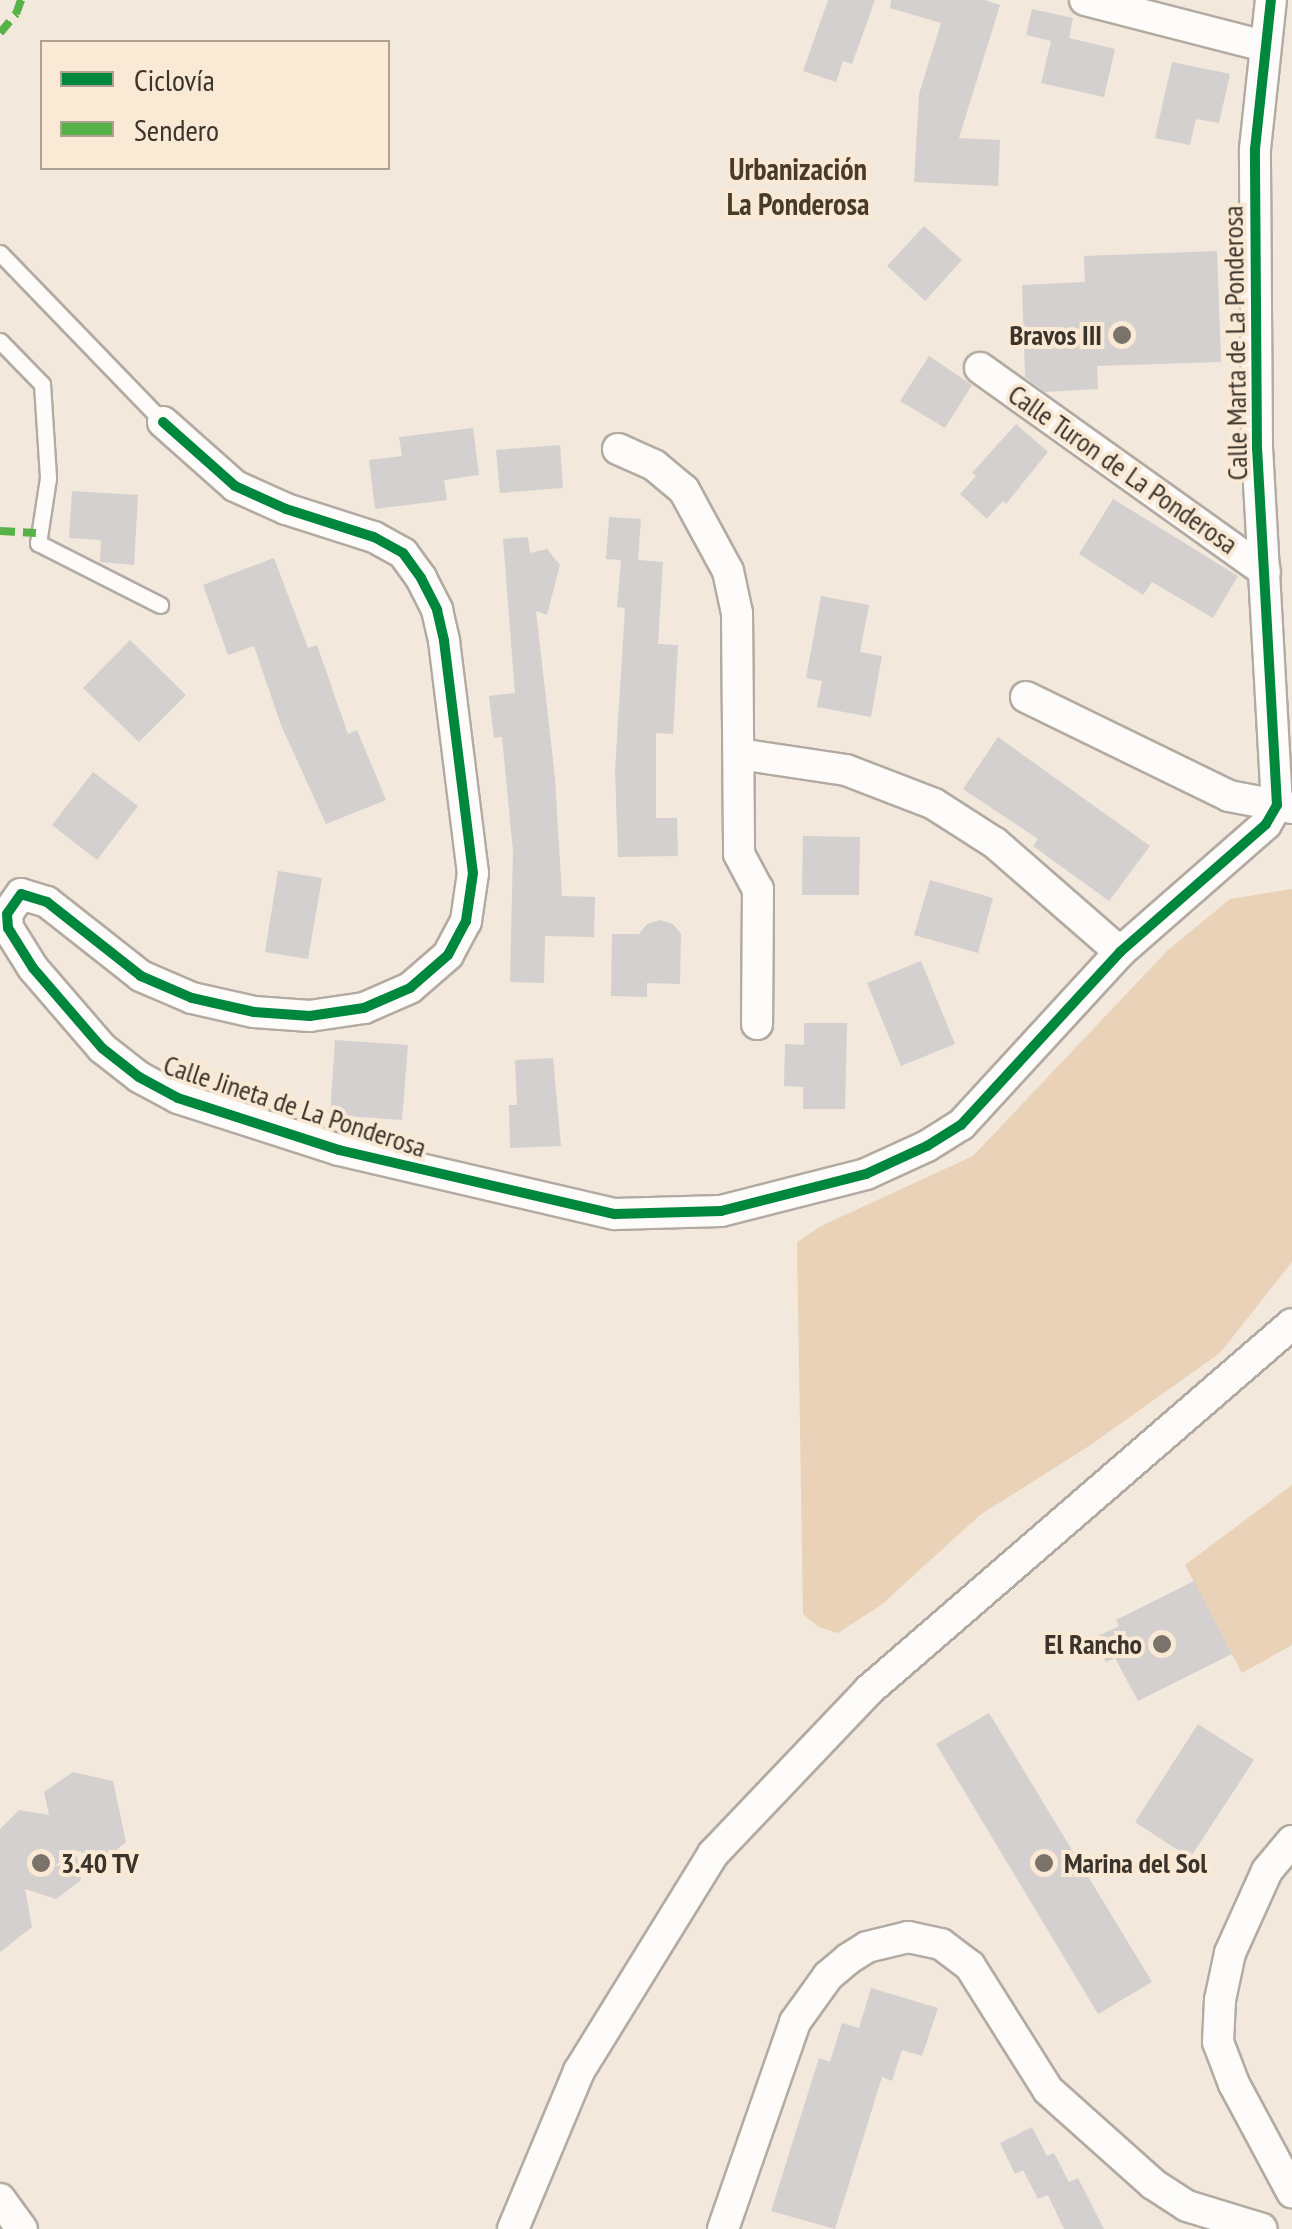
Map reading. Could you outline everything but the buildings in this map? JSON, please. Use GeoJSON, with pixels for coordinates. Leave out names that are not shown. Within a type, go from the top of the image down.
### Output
{"type":"FeatureCollection","features":[{"type":"Feature","properties":{"kind":"street"},"geometry":{"type":"LineString","coordinates":[[1086,0],[1264,46]]}},
{"type":"Feature","properties":{"kind":"street","name":"Calle Marta de La Ponderosa"},"geometry":{"type":"LineString","coordinates":[[1270,0],[1255,149],[1257,450],[1284,807]]}},
{"type":"Feature","properties":{"kind":"street","name":"Calle Turon de La Ponderosa"},"geometry":{"type":"LineString","coordinates":[[980,368],[1265,571]]}},
{"type":"Feature","properties":{"kind":"street","name":"Calle Jineta de La Ponderosa"},"geometry":{"type":"LineString","coordinates":[[163,422],[235,486],[404,552],[437,610],[444,641],[472,873],[466,921],[448,955],[410,988],[364,1008],[310,1016],[254,1012],[192,998],[141,976],[35,894],[21,894],[4,918],[34,968],[102,1048],[139,1078],[178,1098],[338,1150],[470,1184],[615,1214],[721,1212],[783,1198],[866,1174],[927,1146],[960,1124],[1120,952],[1284,807]]}},
{"type":"Feature","properties":{"kind":"street"},"geometry":{"type":"LineString","coordinates":[[618,449],[654,465],[684,490],[728,571],[737,613],[739,854],[758,889],[758,1024]]}},
{"type":"Feature","properties":{"kind":"street"},"geometry":{"type":"LineString","coordinates":[[1026,697],[1229,796],[1284,807]]}},
{"type":"Feature","properties":{"kind":"street"},"geometry":{"type":"LineString","coordinates":[[739,754],[846,770],[934,804],[995,843],[1120,952]]}},
{"type":"Feature","properties":{"kind":"street"},"geometry":{"type":"LineString","coordinates":[[513,2229],[579,2070],[713,1854],[869,1690],[1292,1324]]}},
{"type":"Feature","properties":{"kind":"street"},"geometry":{"type":"LineString","coordinates":[[1292,1841],[1267,1871],[1230,1953],[1220,2000],[1218,2042],[1234,2084],[1292,2192]]}},
{"type":"Feature","properties":{"kind":"street"},"geometry":{"type":"LineString","coordinates":[[722,2229],[794,2022],[828,1976],[848,1959],[877,1944],[908,1937],[941,1944],[970,1966],[1048,2090],[1153,2184],[1187,2206],[1262,2229]]}},
{"type":"Feature","properties":{"kind":"street"},"geometry":{"type":"LineString","coordinates":[[0,2199],[22,2229]]}},
{"type":"Feature","properties":{"kind":"lane"},"geometry":{"type":"LineString","coordinates":[[0,253],[163,422]]}},
{"type":"Feature","properties":{"kind":"lane"},"geometry":{"type":"LineString","coordinates":[[0,340],[42,384],[48,478],[38,543],[160,605]]}},
{"type":"Feature","properties":{"kind":"shaded area"},"geometry":{"type":"Polygon","coordinates":[[[1292,889],[1292,1262],[1220,1353],[1089,1446],[980,1515],[881,1605],[838,1633],[818,1627],[803,1614],[797,1242],[821,1226],[973,1156],[1167,951],[1230,899],[1292,889]]]}},
{"type":"Feature","properties":{"kind":"shaded area"},"geometry":{"type":"Polygon","coordinates":[[[1292,1485],[1292,1645],[1242,1673],[1185,1565],[1292,1485]]]}},
{"type":"Feature","properties":{"kind":"marked path"},"geometry":{"type":"LineString","coordinates":[[0,33],[16,14],[21,0]]}},
{"type":"Feature","properties":{"kind":"marked path"},"geometry":{"type":"LineString","coordinates":[[0,531],[36,533]]}},
{"type":"Feature","properties":{"kind":"cycle path"},"geometry":{"type":"LineString","coordinates":[[163,422],[235,486],[286,509],[374,537],[403,553],[421,578],[437,610],[444,641],[473,873],[466,921],[448,955],[410,988],[364,1008],[310,1016],[254,1012],[192,998],[141,976],[47,902],[21,894],[7,914],[8,928],[33,968],[102,1048],[139,1077],[178,1098],[339,1150],[615,1214],[721,1211],[866,1174],[927,1146],[961,1125],[1120,952],[1266,824],[1277,805],[1257,450],[1255,149],[1271,0]]}},
{"type":"Feature","properties":{"kind":"place","name":"Bravos III"},"geometry":{"type":"Point","coordinates":[1122,335]}},
{"type":"Feature","properties":{"kind":"place","name":"El Rancho"},"geometry":{"type":"Point","coordinates":[1162,1644]}},
{"type":"Feature","properties":{"kind":"place","name":"3.40 TV"},"geometry":{"type":"Point","coordinates":[41,1863]}},
{"type":"Feature","properties":{"kind":"place","name":"Marina del Sol"},"geometry":{"type":"Point","coordinates":[1044,1863]}},
{"type":"Feature","properties":{"kind":"district","name":"Urbanización La Ponderosa"},"geometry":{"type":"Point","coordinates":[798,186]}}]}
